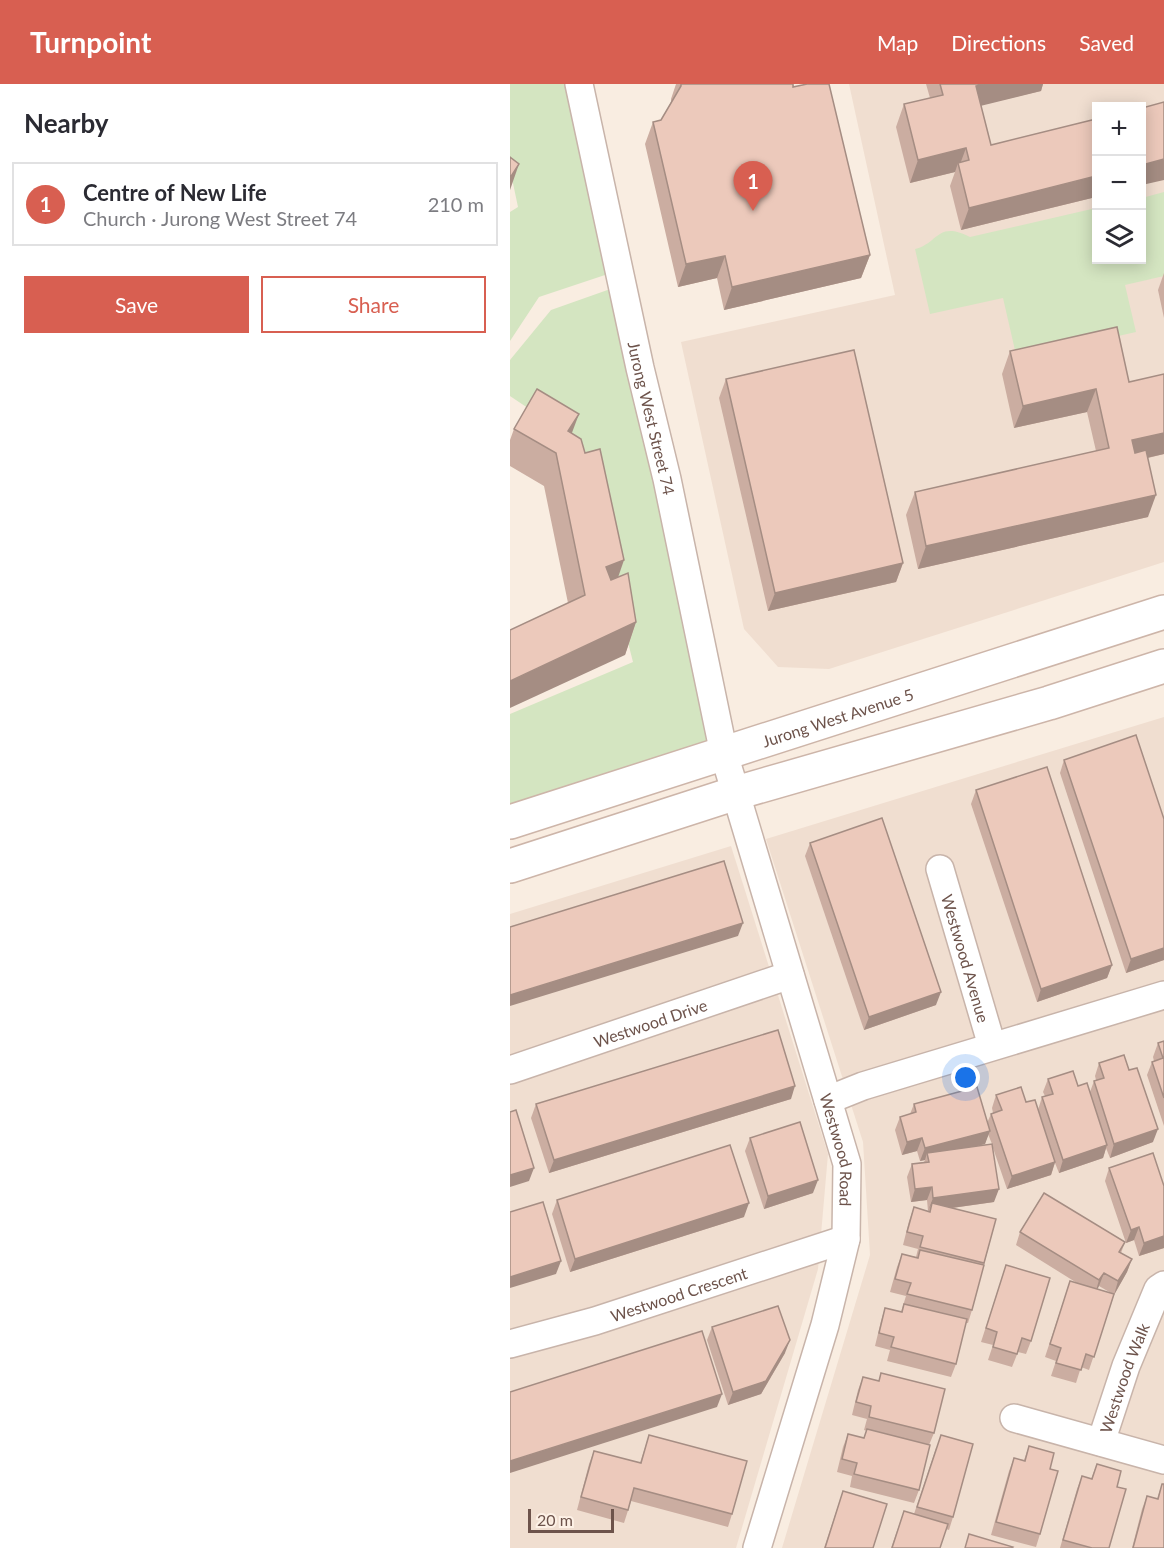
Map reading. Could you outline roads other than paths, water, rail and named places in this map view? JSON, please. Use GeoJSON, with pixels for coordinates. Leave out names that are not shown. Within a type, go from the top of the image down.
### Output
{"type":"FeatureCollection","features":[{"type":"Feature","properties":{"kind":"street","name":"Jurong West Street 74"},"geometry":{"type":"LineString","coordinates":[[579,84],[640,368],[667,479],[724,754]]}},
{"type":"Feature","properties":{"kind":"street","name":"Jurong West Avenue 5"},"geometry":{"type":"LineString","coordinates":[[510,822],[1164,612]]}},
{"type":"Feature","properties":{"kind":"street"},"geometry":{"type":"LineString","coordinates":[[510,866],[736,793],[1049,703],[1164,666]]}},
{"type":"Feature","properties":{"kind":"street","name":"Westwood Road"},"geometry":{"type":"LineString","coordinates":[[724,754],[847,1164],[846,1239],[825,1325],[757,1548]]}},
{"type":"Feature","properties":{"kind":"street","name":"Westwood Avenue"},"geometry":{"type":"LineString","coordinates":[[940,869],[992,1046]]}},
{"type":"Feature","properties":{"kind":"street","name":"Westwood Drive"},"geometry":{"type":"LineString","coordinates":[[510,1070],[790,975]]}},
{"type":"Feature","properties":{"kind":"street"},"geometry":{"type":"LineString","coordinates":[[828,1101],[863,1086],[1164,995]]}},
{"type":"Feature","properties":{"kind":"street","name":"Westwood Crescent"},"geometry":{"type":"LineString","coordinates":[[510,1344],[595,1321],[846,1239]]}},
{"type":"Feature","properties":{"kind":"street","name":"Westwood Walk"},"geometry":{"type":"LineString","coordinates":[[1101,1442],[1126,1366],[1158,1289],[1164,1285]]}},
{"type":"Feature","properties":{"kind":"street","name":"Westwood Walk"},"geometry":{"type":"LineString","coordinates":[[1014,1418],[1164,1460]]}},
{"type":"Feature","properties":{"kind":"place","name":"Centre of New Life"},"geometry":{"type":"Point","coordinates":[753,211]}}]}
